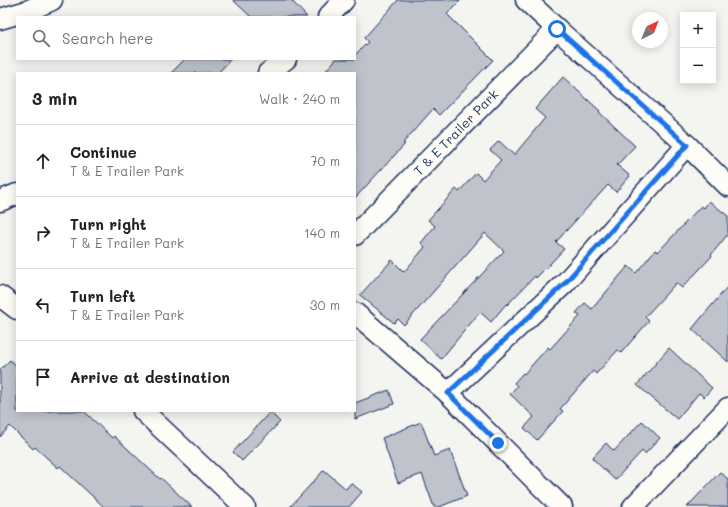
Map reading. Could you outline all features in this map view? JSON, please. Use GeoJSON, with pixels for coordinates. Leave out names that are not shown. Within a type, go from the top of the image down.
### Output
{"type":"FeatureCollection","features":[{"type":"Feature","properties":{"kind":"street"},"geometry":{"type":"LineString","coordinates":[[0,18],[27,11],[52,0]]}},
{"type":"Feature","properties":{"kind":"street"},"geometry":{"type":"LineString","coordinates":[[329,16],[344,0]]}},
{"type":"Feature","properties":{"kind":"street"},"geometry":{"type":"LineString","coordinates":[[526,0],[687,145],[728,186]]}},
{"type":"Feature","properties":{"kind":"street","name":"T & E Trailer Park"},"geometry":{"type":"LineString","coordinates":[[356,234],[557,29]]}},
{"type":"Feature","properties":{"kind":"street"},"geometry":{"type":"LineString","coordinates":[[269,72],[285,60]]}},
{"type":"Feature","properties":{"kind":"street"},"geometry":{"type":"LineString","coordinates":[[448,393],[565,283],[687,145]]}},
{"type":"Feature","properties":{"kind":"street"},"geometry":{"type":"LineString","coordinates":[[0,201],[16,194]]}},
{"type":"Feature","properties":{"kind":"street"},"geometry":{"type":"LineString","coordinates":[[0,296],[16,308]]}},
{"type":"Feature","properties":{"kind":"street"},"geometry":{"type":"LineString","coordinates":[[356,314],[448,393],[562,507]]}},
{"type":"Feature","properties":{"kind":"street"},"geometry":{"type":"LineString","coordinates":[[633,507],[728,408]]}},
{"type":"Feature","properties":{"kind":"street"},"geometry":{"type":"LineString","coordinates":[[144,412],[245,507]]}},
{"type":"Feature","properties":{"kind":"building"},"geometry":{"type":"Polygon","coordinates":[[[233,0],[291,0],[306,16],[250,16],[233,0]]]}},
{"type":"Feature","properties":{"kind":"building"},"geometry":{"type":"Polygon","coordinates":[[[398,0],[461,0],[447,14],[493,60],[439,115],[433,109],[403,143],[405,144],[356,197],[356,72],[325,72],[335,60],[356,60],[356,54],[368,42],[364,38],[398,0]]]}},
{"type":"Feature","properties":{"kind":"building"},"geometry":{"type":"Polygon","coordinates":[[[184,60],[230,60],[219,72],[172,72],[184,60]]]}},
{"type":"Feature","properties":{"kind":"building"},"geometry":{"type":"Polygon","coordinates":[[[563,77],[635,146],[617,165],[630,176],[616,192],[608,185],[556,242],[564,249],[547,267],[536,278],[535,276],[507,305],[506,304],[491,322],[480,312],[441,359],[420,339],[504,251],[485,233],[404,325],[398,319],[394,323],[360,295],[392,260],[404,272],[425,247],[421,243],[435,226],[428,220],[456,189],[459,192],[476,173],[483,180],[501,160],[490,150],[499,141],[514,155],[545,118],[535,109],[563,77]]]}},
{"type":"Feature","properties":{"kind":"building"},"geometry":{"type":"Polygon","coordinates":[[[709,201],[728,216],[728,234],[711,255],[712,256],[682,288],[676,283],[645,317],[649,321],[621,353],[618,350],[596,374],[593,371],[560,409],[563,411],[537,440],[524,428],[534,417],[510,394],[517,386],[514,383],[548,347],[550,349],[580,316],[576,313],[585,303],[592,309],[628,266],[636,273],[655,250],[658,252],[701,206],[704,208],[709,201]]]}},
{"type":"Feature","properties":{"kind":"building"},"geometry":{"type":"Polygon","coordinates":[[[728,286],[728,362],[692,329],[728,286]]]}},
{"type":"Feature","properties":{"kind":"building"},"geometry":{"type":"Polygon","coordinates":[[[669,348],[712,388],[704,397],[699,393],[677,419],[637,385],[669,348]]]}},
{"type":"Feature","properties":{"kind":"building"},"geometry":{"type":"Polygon","coordinates":[[[10,360],[16,365],[16,412],[85,412],[112,438],[114,436],[192,507],[104,507],[60,466],[58,468],[35,447],[33,449],[10,426],[0,437],[0,370],[10,360]]]}},
{"type":"Feature","properties":{"kind":"building"},"geometry":{"type":"Polygon","coordinates":[[[389,390],[394,404],[355,419],[356,403],[389,390]]]}},
{"type":"Feature","properties":{"kind":"building"},"geometry":{"type":"Polygon","coordinates":[[[270,412],[280,422],[242,461],[233,452],[270,412]]]}},
{"type":"Feature","properties":{"kind":"building"},"geometry":{"type":"Polygon","coordinates":[[[642,421],[660,438],[645,454],[642,451],[615,480],[592,458],[606,443],[614,451],[642,421]]]}},
{"type":"Feature","properties":{"kind":"building"},"geometry":{"type":"Polygon","coordinates":[[[421,422],[434,456],[450,450],[467,496],[439,507],[434,507],[422,474],[398,483],[382,438],[421,422]]]}},
{"type":"Feature","properties":{"kind":"building"},"geometry":{"type":"Polygon","coordinates":[[[324,470],[346,489],[351,483],[362,492],[349,507],[290,507],[324,470]]]}},
{"type":"Feature","properties":{"kind":"building"},"geometry":{"type":"Polygon","coordinates":[[[720,472],[728,479],[728,507],[687,507],[720,472]]]}},
{"type":"Feature","properties":{"kind":"route"},"geometry":{"type":"LineString","coordinates":[[498,443],[448,393],[565,283],[687,145],[557,29]]}}]}
